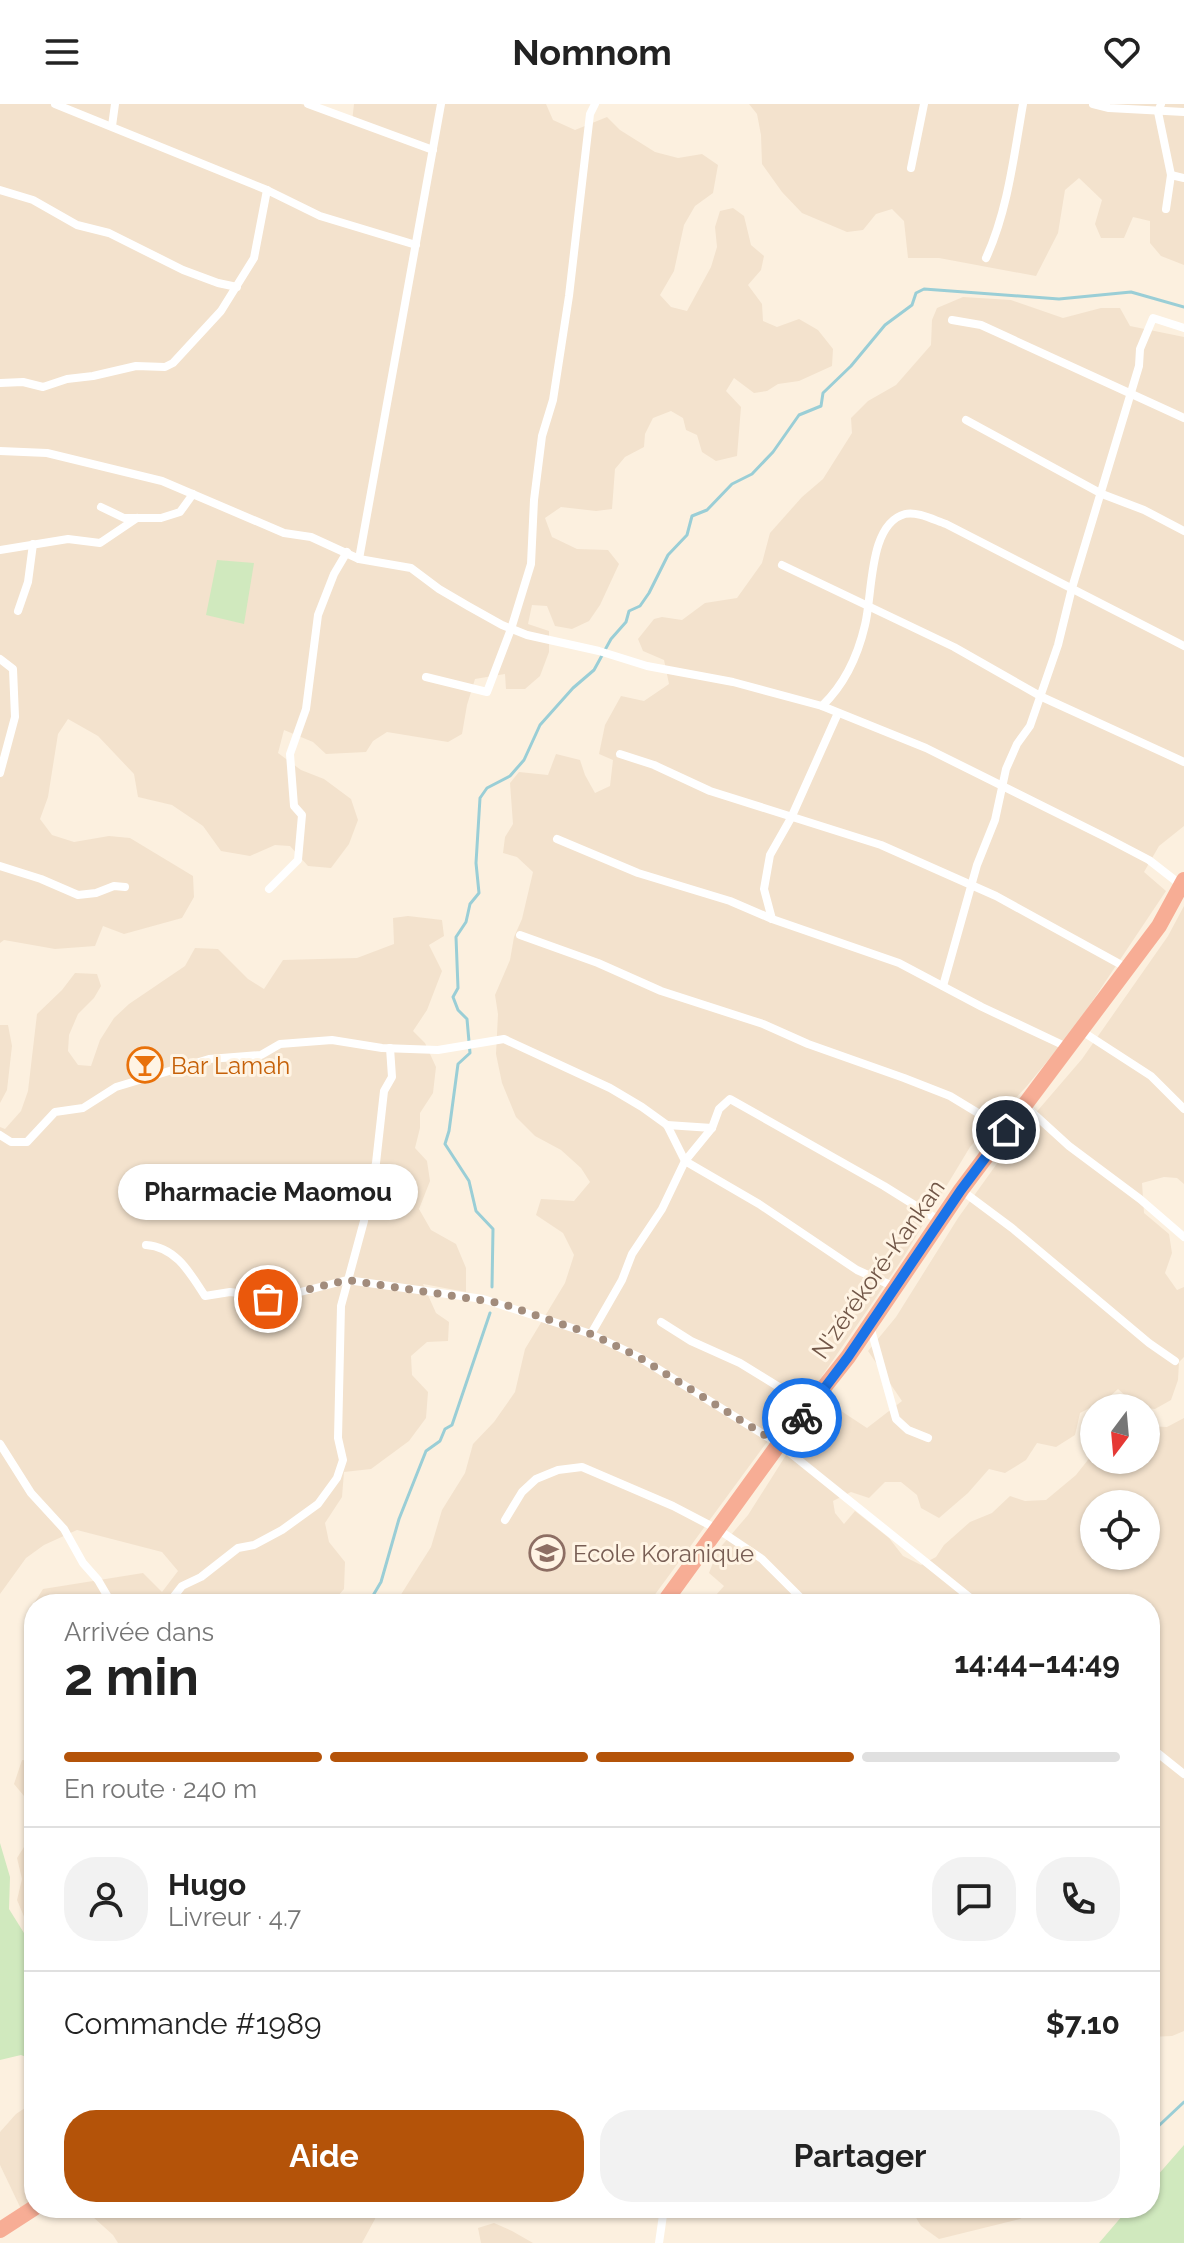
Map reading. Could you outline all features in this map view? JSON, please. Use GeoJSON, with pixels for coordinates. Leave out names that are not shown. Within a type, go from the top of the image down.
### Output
{"type":"FeatureCollection","features":[{"type":"Feature","properties":{"kind":"highway","name":"N'zérékoré-Kankan"},"geometry":{"type":"LineString","coordinates":[[671,1594],[870,1325],[961,1190],[1159,926],[1183,883]]}},
{"type":"Feature","properties":{"kind":"highway"},"geometry":{"type":"LineString","coordinates":[[0,2230],[24,2214]]}},
{"type":"Feature","properties":{"kind":"street"},"geometry":{"type":"LineString","coordinates":[[55,104],[267,190],[320,216],[416,245]]}},
{"type":"Feature","properties":{"kind":"street"},"geometry":{"type":"LineString","coordinates":[[112,126],[115,104]]}},
{"type":"Feature","properties":{"kind":"street"},"geometry":{"type":"LineString","coordinates":[[308,104],[433,150]]}},
{"type":"Feature","properties":{"kind":"street"},"geometry":{"type":"LineString","coordinates":[[359,559],[441,104]]}},
{"type":"Feature","properties":{"kind":"street"},"geometry":{"type":"LineString","coordinates":[[426,677],[487,692],[531,564],[534,500],[542,436],[553,400],[578,237],[590,114],[595,104]]}},
{"type":"Feature","properties":{"kind":"street"},"geometry":{"type":"LineString","coordinates":[[911,168],[924,104]]}},
{"type":"Feature","properties":{"kind":"street"},"geometry":{"type":"LineString","coordinates":[[986,258],[1006,195],[1023,104]]}},
{"type":"Feature","properties":{"kind":"street"},"geometry":{"type":"LineString","coordinates":[[1093,104],[1109,108],[1159,108],[1184,112]]}},
{"type":"Feature","properties":{"kind":"street"},"geometry":{"type":"LineString","coordinates":[[1159,108],[1171,175],[1166,209]]}},
{"type":"Feature","properties":{"kind":"street"},"geometry":{"type":"LineString","coordinates":[[1171,175],[1184,178]]}},
{"type":"Feature","properties":{"kind":"street"},"geometry":{"type":"LineString","coordinates":[[0,190],[33,200],[77,225],[109,233],[183,270],[237,287]]}},
{"type":"Feature","properties":{"kind":"street"},"geometry":{"type":"LineString","coordinates":[[0,383],[23,382],[43,387],[67,379],[136,366],[165,367],[173,363],[195,341],[237,287],[254,258],[267,190]]}},
{"type":"Feature","properties":{"kind":"street"},"geometry":{"type":"LineString","coordinates":[[943,986],[971,885],[995,820],[1001,786],[1017,744],[1030,726],[1042,697],[1139,366],[1140,349],[1153,318],[1184,328]]}},
{"type":"Feature","properties":{"kind":"street"},"geometry":{"type":"LineString","coordinates":[[952,320],[981,325],[1184,418]]}},
{"type":"Feature","properties":{"kind":"street"},"geometry":{"type":"LineString","coordinates":[[966,420],[1102,494],[1144,510],[1184,531]]}},
{"type":"Feature","properties":{"kind":"street"},"geometry":{"type":"LineString","coordinates":[[0,451],[47,453],[162,481],[284,533],[311,537],[359,559],[411,568],[439,589],[511,629],[647,666],[733,682],[822,706],[926,748],[1149,860],[1183,883]]}},
{"type":"Feature","properties":{"kind":"street"},"geometry":{"type":"LineString","coordinates":[[101,507],[124,518],[161,518],[180,512],[193,494]]}},
{"type":"Feature","properties":{"kind":"street"},"geometry":{"type":"LineString","coordinates":[[822,706],[844,681],[864,628],[876,550],[886,527],[902,514],[913,513],[946,524],[1184,646]]}},
{"type":"Feature","properties":{"kind":"street"},"geometry":{"type":"LineString","coordinates":[[0,550],[68,539],[100,543],[137,518]]}},
{"type":"Feature","properties":{"kind":"street"},"geometry":{"type":"LineString","coordinates":[[18,611],[28,582],[33,544]]}},
{"type":"Feature","properties":{"kind":"street"},"geometry":{"type":"LineString","coordinates":[[269,889],[298,860],[302,815],[294,806],[290,754],[306,709],[318,615],[334,574],[347,552]]}},
{"type":"Feature","properties":{"kind":"street"},"geometry":{"type":"LineString","coordinates":[[782,565],[954,647],[1042,697],[1184,762]]}},
{"type":"Feature","properties":{"kind":"street"},"geometry":{"type":"LineString","coordinates":[[0,659],[13,669],[15,717],[0,773]]}},
{"type":"Feature","properties":{"kind":"street"},"geometry":{"type":"LineString","coordinates":[[772,919],[764,889],[770,855],[791,818],[838,713]]}},
{"type":"Feature","properties":{"kind":"street"},"geometry":{"type":"LineString","coordinates":[[620,754],[654,765],[710,791],[881,845],[996,896],[1127,968]]}},
{"type":"Feature","properties":{"kind":"street"},"geometry":{"type":"LineString","coordinates":[[557,839],[638,873],[730,901],[772,919],[899,963],[1067,1047]]}},
{"type":"Feature","properties":{"kind":"street"},"geometry":{"type":"LineString","coordinates":[[0,866],[78,895],[96,893],[114,886],[125,887]]}},
{"type":"Feature","properties":{"kind":"street"},"geometry":{"type":"LineString","coordinates":[[520,935],[610,968],[661,991],[763,1024],[808,1044],[950,1096],[1006,1130]]}},
{"type":"Feature","properties":{"kind":"street"},"geometry":{"type":"LineString","coordinates":[[1080,1030],[1151,1076],[1184,1109]]}},
{"type":"Feature","properties":{"kind":"street"},"geometry":{"type":"LineString","coordinates":[[0,1135],[11,1142],[27,1142],[55,1112],[83,1108],[116,1087],[209,1059],[261,1055],[280,1044],[332,1040],[390,1048],[438,1050],[504,1039],[610,1088],[667,1125],[712,1128]]}},
{"type":"Feature","properties":{"kind":"street"},"geometry":{"type":"LineString","coordinates":[[176,1594],[182,1586],[201,1577],[238,1548],[254,1545],[282,1530],[318,1504],[337,1478],[343,1460],[338,1438],[341,1306],[376,1163],[384,1091],[392,1077],[390,1048]]}},
{"type":"Feature","properties":{"kind":"street"},"geometry":{"type":"LineString","coordinates":[[591,1334],[622,1280],[632,1254],[662,1209],[685,1161],[712,1128],[719,1109],[730,1099],[940,1221]]}},
{"type":"Feature","properties":{"kind":"street"},"geometry":{"type":"LineString","coordinates":[[1024,1105],[1069,1146],[1140,1199],[1184,1237]]}},
{"type":"Feature","properties":{"kind":"street"},"geometry":{"type":"LineString","coordinates":[[667,1125],[685,1161],[759,1204],[857,1270],[895,1287]]}},
{"type":"Feature","properties":{"kind":"street"},"geometry":{"type":"LineString","coordinates":[[961,1190],[1175,1361]]}},
{"type":"Feature","properties":{"kind":"street"},"geometry":{"type":"LineString","coordinates":[[146,1245],[163,1246],[186,1267],[205,1296],[230,1292],[277,1298],[347,1280],[483,1299],[591,1334],[637,1356],[779,1444],[966,1594]]}},
{"type":"Feature","properties":{"kind":"street"},"geometry":{"type":"LineString","coordinates":[[661,1322],[691,1341],[740,1363],[787,1392],[808,1410]]}},
{"type":"Feature","properties":{"kind":"street"},"geometry":{"type":"LineString","coordinates":[[870,1325],[896,1419],[908,1430],[928,1438]]}},
{"type":"Feature","properties":{"kind":"street"},"geometry":{"type":"LineString","coordinates":[[0,1444],[31,1493],[64,1529],[83,1563],[106,1594]]}},
{"type":"Feature","properties":{"kind":"street"},"geometry":{"type":"LineString","coordinates":[[505,1520],[522,1492],[536,1479],[558,1470],[582,1467],[673,1506],[719,1530],[762,1559],[797,1594]]}},
{"type":"Feature","properties":{"kind":"street"},"geometry":{"type":"LineString","coordinates":[[1160,1755],[1184,1774]]}},
{"type":"Feature","properties":{"kind":"street"},"geometry":{"type":"LineString","coordinates":[[659,2243],[663,2218]]}},
{"type":"Feature","properties":{"kind":"shaded area"},"geometry":{"type":"Polygon","coordinates":[[[0,104],[301,104],[352,122],[354,104],[546,104],[553,120],[575,130],[607,117],[620,130],[655,152],[678,158],[702,154],[718,165],[713,193],[695,206],[684,225],[674,271],[660,295],[671,307],[687,311],[711,267],[717,247],[715,227],[720,211],[733,208],[744,216],[751,245],[764,256],[761,270],[748,285],[762,304],[763,321],[777,327],[799,319],[818,330],[833,349],[832,366],[799,381],[778,384],[767,391],[754,393],[734,378],[726,391],[741,407],[737,456],[716,461],[702,452],[697,435],[686,430],[683,418],[671,411],[653,418],[645,434],[644,447],[625,457],[615,469],[612,509],[596,511],[561,507],[545,518],[552,537],[577,549],[608,550],[619,564],[589,621],[572,629],[555,626],[547,606],[532,605],[528,624],[549,631],[549,652],[540,676],[525,689],[506,689],[505,674],[475,679],[462,734],[448,742],[387,732],[373,741],[366,752],[326,754],[313,742],[284,730],[278,753],[301,770],[324,779],[351,799],[358,820],[349,844],[331,868],[308,866],[290,846],[275,845],[250,856],[221,851],[203,826],[172,805],[138,797],[134,774],[98,736],[68,719],[58,734],[48,797],[40,819],[52,835],[74,842],[109,836],[130,838],[193,876],[194,897],[182,918],[124,934],[103,926],[95,946],[55,949],[4,940],[0,943],[0,104]]]}},
{"type":"Feature","properties":{"kind":"shaded area"},"geometry":{"type":"Polygon","coordinates":[[[749,104],[1184,104],[1184,265],[1161,256],[1150,243],[1150,221],[1133,217],[1124,238],[1101,238],[1095,224],[1102,200],[1079,178],[1065,190],[1058,233],[1036,276],[939,258],[908,258],[904,221],[892,209],[876,214],[863,230],[847,232],[802,213],[762,164],[757,114],[749,104]]]}},
{"type":"Feature","properties":{"kind":"shaded area"},"geometry":{"type":"Polygon","coordinates":[[[963,297],[1011,300],[1063,318],[1101,308],[1120,308],[1130,326],[1184,337],[1184,826],[1159,846],[1144,872],[1166,891],[1073,1030],[970,1147],[903,1258],[818,1382],[764,1446],[655,1594],[401,1594],[431,1547],[442,1510],[465,1473],[473,1444],[494,1422],[515,1392],[525,1349],[565,1283],[574,1255],[563,1233],[536,1215],[541,1199],[574,1201],[590,1182],[581,1168],[561,1150],[535,1136],[516,1117],[502,1083],[496,1054],[498,1014],[495,995],[510,960],[533,872],[517,857],[503,853],[505,837],[513,824],[510,783],[519,772],[548,775],[556,754],[580,760],[595,793],[610,786],[613,760],[599,754],[605,725],[621,696],[644,701],[669,684],[664,660],[643,651],[638,639],[654,619],[682,620],[705,603],[737,598],[762,563],[770,533],[823,479],[852,433],[851,418],[868,401],[896,385],[931,345],[932,320],[937,308],[963,297]]]}},
{"type":"Feature","properties":{"kind":"shaded area"},"geometry":{"type":"Polygon","coordinates":[[[1184,906],[1184,1184],[1177,1178],[1164,1177],[1142,1183],[1144,1213],[1169,1234],[1172,1253],[1165,1273],[1177,1290],[1184,1287],[1184,1357],[1179,1362],[1178,1380],[1171,1400],[1160,1406],[1160,1394],[1124,1394],[1118,1389],[1112,1394],[1080,1394],[1075,1435],[1056,1447],[1037,1443],[1026,1460],[1005,1473],[989,1469],[968,1493],[939,1518],[921,1508],[917,1495],[901,1482],[885,1482],[869,1498],[851,1492],[833,1501],[835,1513],[844,1524],[855,1511],[889,1538],[903,1556],[921,1565],[936,1557],[944,1545],[970,1522],[992,1513],[1010,1496],[1025,1501],[1046,1500],[1080,1470],[1080,1474],[1160,1474],[1160,1427],[1167,1427],[1184,1418],[1184,2031],[1172,2036],[1160,2037],[1160,1594],[717,1594],[724,1586],[709,1573],[718,1550],[748,1515],[793,1444],[826,1401],[867,1428],[902,1401],[868,1351],[896,1317],[958,1218],[1021,1130],[1082,1059],[1168,936],[1184,906]]]}},
{"type":"Feature","properties":{"kind":"shaded area"},"geometry":{"type":"Polygon","coordinates":[[[408,916],[442,920],[444,936],[429,945],[442,971],[427,1010],[413,1031],[425,1043],[436,1067],[433,1093],[420,1113],[415,1148],[427,1161],[430,1181],[419,1209],[431,1230],[456,1244],[466,1268],[466,1292],[423,1284],[436,1313],[449,1322],[448,1341],[427,1342],[411,1356],[412,1375],[428,1392],[426,1418],[409,1441],[371,1469],[344,1472],[342,1497],[325,1523],[329,1542],[345,1562],[344,1589],[340,1594],[40,1594],[43,1589],[143,1573],[162,1592],[178,1571],[162,1552],[77,1530],[44,1545],[26,1558],[0,1594],[0,1127],[5,1129],[21,1111],[28,1091],[37,1014],[75,973],[97,974],[101,986],[78,1014],[69,1035],[68,1051],[78,1065],[91,1066],[100,1040],[114,1018],[129,1004],[185,966],[195,948],[218,949],[248,979],[264,989],[283,960],[357,958],[394,944],[393,918],[408,916]]]}},
{"type":"Feature","properties":{"kind":"shaded area"},"geometry":{"type":"Polygon","coordinates":[[[0,1025],[8,1025],[12,1046],[7,1090],[0,1103],[0,1025]]]}},
{"type":"Feature","properties":{"kind":"shaded area"},"geometry":{"type":"Polygon","coordinates":[[[22,1760],[24,1760],[24,1796],[14,1784],[22,1760]]]}},
{"type":"Feature","properties":{"kind":"shaded area"},"geometry":{"type":"Polygon","coordinates":[[[24,1847],[24,1917],[17,1900],[22,1879],[17,1858],[24,1847]]]}},
{"type":"Feature","properties":{"kind":"shaded area"},"geometry":{"type":"Polygon","coordinates":[[[24,2109],[24,2207],[21,2209],[0,2165],[0,2132],[24,2109]]]}},
{"type":"Feature","properties":{"kind":"shaded area"},"geometry":{"type":"Polygon","coordinates":[[[94,2218],[375,2218],[362,2243],[118,2243],[94,2218]]]}},
{"type":"Feature","properties":{"kind":"shaded area"},"geometry":{"type":"Polygon","coordinates":[[[916,2218],[1022,2218],[939,2239],[921,2226],[916,2218]]]}},
{"type":"Feature","properties":{"kind":"shaded area"},"geometry":{"type":"Polygon","coordinates":[[[494,2223],[533,2243],[481,2243],[478,2228],[494,2223]]]}},
{"type":"Feature","properties":{"kind":"green space"},"geometry":{"type":"Polygon","coordinates":[[[217,560],[254,563],[244,624],[206,615],[217,560]]]}},
{"type":"Feature","properties":{"kind":"green space"},"geometry":{"type":"Polygon","coordinates":[[[0,1843],[10,1877],[9,1909],[24,1933],[24,2056],[0,2060],[0,1843]]]}},
{"type":"Feature","properties":{"kind":"green space"},"geometry":{"type":"Polygon","coordinates":[[[1184,2145],[1184,2243],[1099,2243],[1120,2218],[1160,2218],[1160,2173],[1184,2145]]]}},
{"type":"Feature","properties":{"kind":"waterway"},"geometry":{"type":"LineString","coordinates":[[492,1287],[493,1229],[476,1211],[469,1181],[445,1144],[458,1064],[470,1053],[467,1019],[458,1010],[453,997],[458,988],[456,937],[466,922],[470,904],[479,893],[476,863],[480,798],[487,788],[510,776],[524,760],[540,725],[594,670],[611,639],[626,622],[629,611],[640,606],[668,555],[687,535],[692,516],[707,510],[732,484],[752,474],[773,452],[799,415],[821,406],[823,393],[851,366],[885,325],[912,305],[916,293],[924,289],[1059,299],[1131,292],[1184,307]]}},
{"type":"Feature","properties":{"kind":"waterway"},"geometry":{"type":"LineString","coordinates":[[374,1594],[381,1582],[399,1519],[426,1451],[440,1441],[445,1429],[452,1425],[490,1313]]}},
{"type":"Feature","properties":{"kind":"waterway"},"geometry":{"type":"LineString","coordinates":[[1160,2125],[1184,2102]]}},
{"type":"Feature","properties":{"kind":"way so far"},"geometry":{"type":"LineString","coordinates":[[268,1299],[347,1280],[483,1299],[591,1334],[637,1356],[779,1444],[802,1418]]}},
{"type":"Feature","properties":{"kind":"place","name":"Bar Lamah"},"geometry":{"type":"Point","coordinates":[145,1065]}},
{"type":"Feature","properties":{"kind":"place","name":"Pharmacie Maomou"},"geometry":{"type":"Point","coordinates":[268,1299]}},
{"type":"Feature","properties":{"kind":"place","name":"Ecole Koranique"},"geometry":{"type":"Point","coordinates":[547,1553]}},
{"type":"Feature","properties":{"kind":"route"},"geometry":{"type":"LineString","coordinates":[[802,1418],[1006,1130]]}}]}
